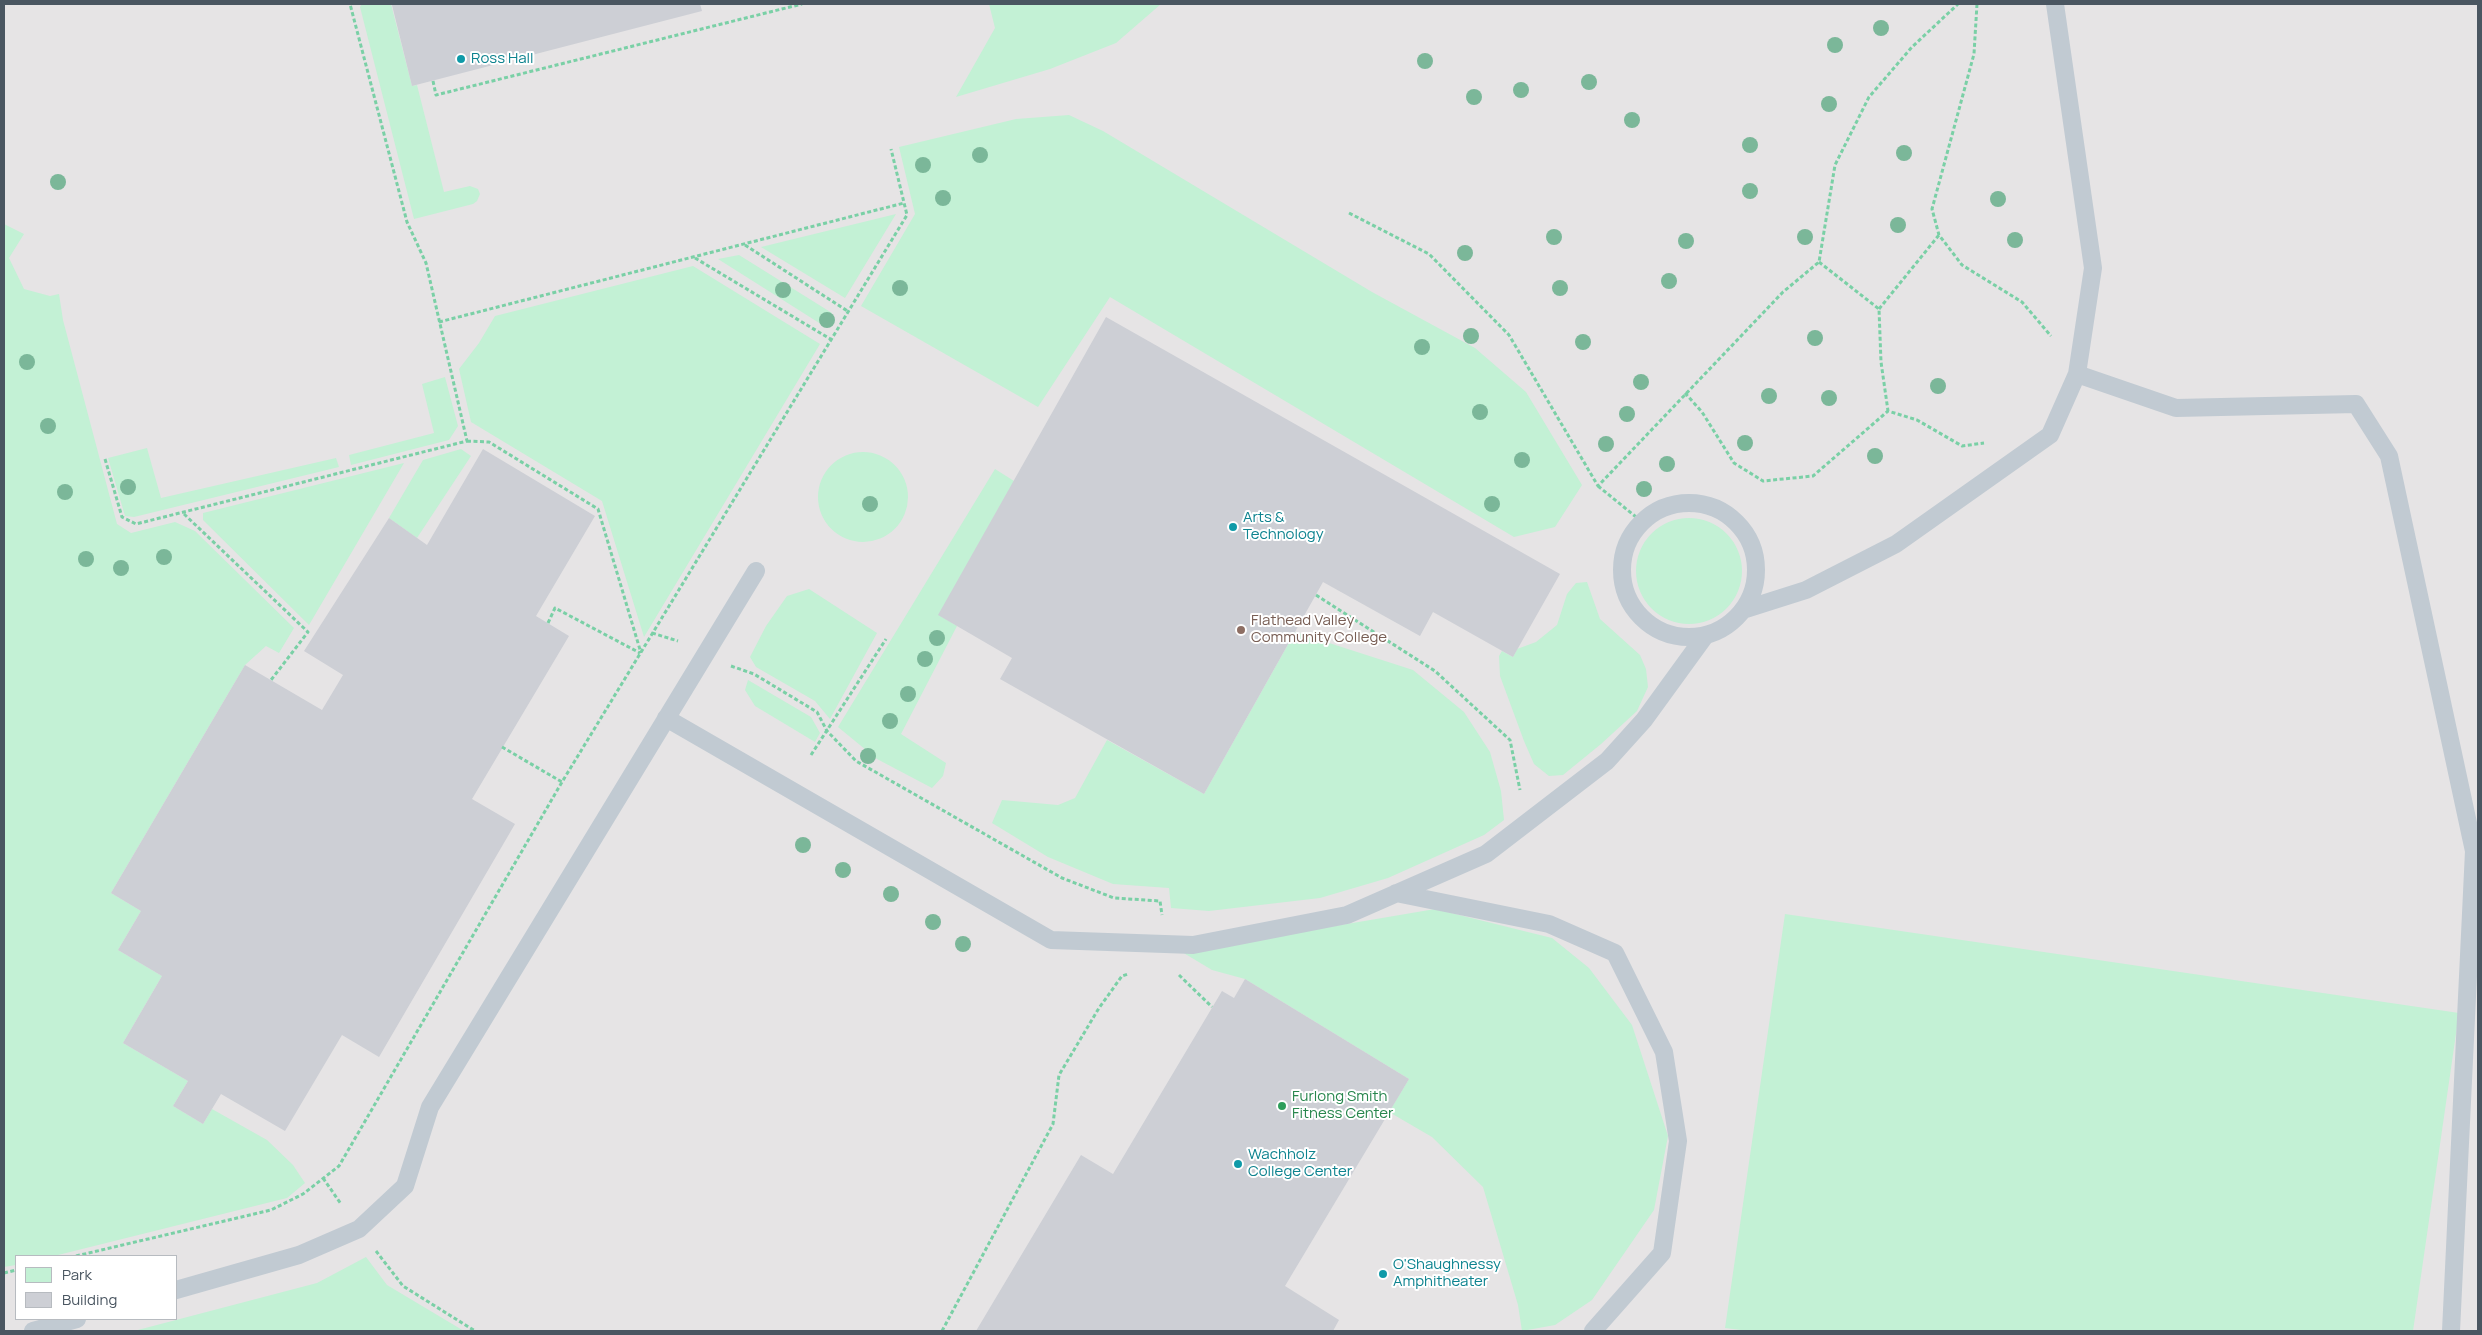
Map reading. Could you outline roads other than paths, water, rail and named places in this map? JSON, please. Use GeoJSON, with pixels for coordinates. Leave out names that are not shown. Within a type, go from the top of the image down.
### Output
{"type":"FeatureCollection","features":[{"type":"Feature","properties":{"kind":"lane"},"geometry":{"type":"LineString","coordinates":[[1743,610],[1806,590],[1905,538],[2050,435],[2077,374],[2093,268],[2055,4]]}},
{"type":"Feature","properties":{"kind":"lane"},"geometry":{"type":"LineString","coordinates":[[2077,374],[2176,408],[2356,404],[2389,456],[2474,852],[2451,1331]]}},
{"type":"Feature","properties":{"kind":"lane"},"geometry":{"type":"LineString","coordinates":[[1680,502],[1701,503],[1722,510],[1740,525],[1752,544],[1756,567],[1753,590],[1743,610],[1726,626],[1705,636],[1682,637],[1660,631],[1642,618],[1629,601],[1622,580],[1622,559],[1629,538],[1641,521],[1659,509],[1680,502]]}},
{"type":"Feature","properties":{"kind":"lane"},"geometry":{"type":"LineString","coordinates":[[178,1289],[299,1255],[359,1229],[405,1186],[430,1107],[756,571]]}},
{"type":"Feature","properties":{"kind":"lane"},"geometry":{"type":"LineString","coordinates":[[666,718],[1051,940],[1193,945],[1348,915],[1486,854],[1607,761],[1644,720],[1705,636]]}},
{"type":"Feature","properties":{"kind":"lane"},"geometry":{"type":"LineString","coordinates":[[1396,893],[1549,924],[1615,953],[1664,1052],[1678,1141],[1662,1253],[1593,1331]]}},
{"type":"Feature","properties":{"kind":"lane"},"geometry":{"type":"LineString","coordinates":[[33,1331],[73,1320]]}},
{"type":"Feature","properties":{"kind":"place","name":"Ross Hall"},"geometry":{"type":"Point","coordinates":[461,59]}},
{"type":"Feature","properties":{"kind":"place","name":"Arts & Technology"},"geometry":{"type":"Point","coordinates":[1233,527]}},
{"type":"Feature","properties":{"kind":"place","name":"Flathead Valley Community College"},"geometry":{"type":"Point","coordinates":[1241,630]}},
{"type":"Feature","properties":{"kind":"place","name":"Furlong Smith Fitness Center"},"geometry":{"type":"Point","coordinates":[1282,1106]}},
{"type":"Feature","properties":{"kind":"place","name":"Wachholz College Center"},"geometry":{"type":"Point","coordinates":[1238,1164]}},
{"type":"Feature","properties":{"kind":"place","name":"O'Shaughnessy Amphitheater"},"geometry":{"type":"Point","coordinates":[1383,1274]}}]}
